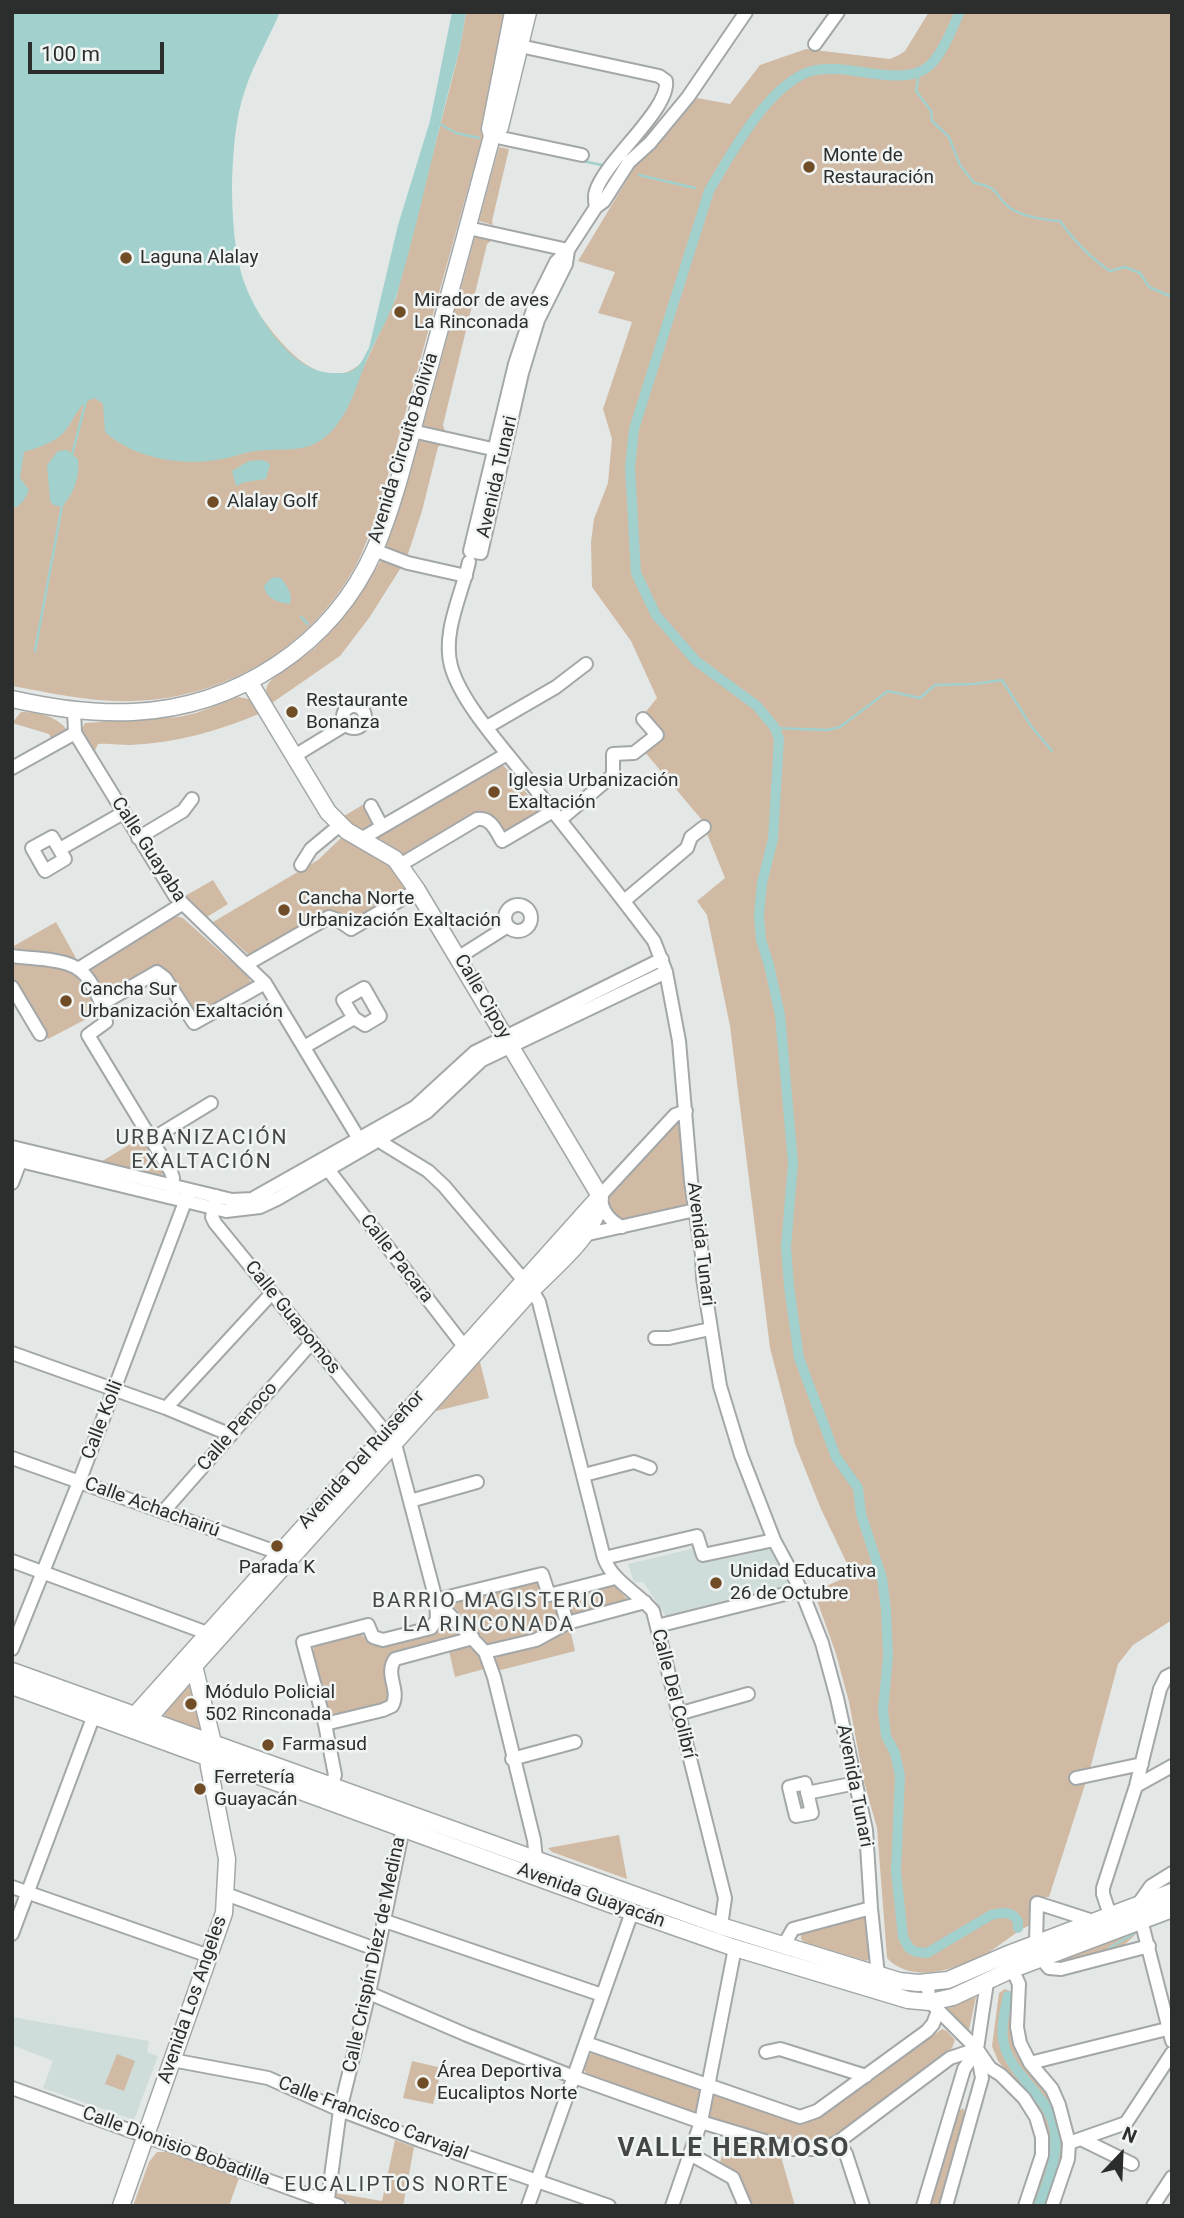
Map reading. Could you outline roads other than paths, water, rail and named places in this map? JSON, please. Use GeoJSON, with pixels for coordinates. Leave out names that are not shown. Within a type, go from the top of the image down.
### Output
{"type":"FeatureCollection","features":[{"type":"Feature","properties":{"kind":"main road","name":"Avenida Circuito Bolivia"},"geometry":{"type":"LineString","coordinates":[[12,699],[74,710],[132,712],[158,710],[214,697],[250,683],[293,653],[324,624],[349,594],[374,550],[389,511],[412,431],[492,136],[490,129],[499,74],[513,12]]}},
{"type":"Feature","properties":{"kind":"main road","name":"Avenida Circuito Bolivia"},"geometry":{"type":"LineString","coordinates":[[492,136],[498,132],[528,12]]}},
{"type":"Feature","properties":{"kind":"main road","name":"Calle Cipoy"},"geometry":{"type":"LineString","coordinates":[[250,683],[296,755],[328,812],[340,825],[390,855],[400,865],[459,957],[600,1196]]}},
{"type":"Feature","properties":{"kind":"main road","name":"Avenida Del Ruiseñor"},"geometry":{"type":"LineString","coordinates":[[528,1286],[584,1235],[599,1212],[600,1196]]}},
{"type":"Feature","properties":{"kind":"main road","name":"Avenida Del Ruiseñor"},"geometry":{"type":"LineString","coordinates":[[139,1724],[194,1666],[284,1557],[528,1286],[600,1196]]}},
{"type":"Feature","properties":{"kind":"main road","name":"Avenida Del Ruiseñor"},"geometry":{"type":"LineString","coordinates":[[139,1724],[207,1633],[284,1557]]}},
{"type":"Feature","properties":{"kind":"main road","name":"Avenida Los Angeles"},"geometry":{"type":"LineString","coordinates":[[121,2206],[224,1913],[227,1859],[194,1666]]}},
{"type":"Feature","properties":{"kind":"main road","name":"Avenida Guayacán"},"geometry":{"type":"LineString","coordinates":[[12,1671],[403,1828],[900,1981],[928,1983],[948,1980],[1009,1962],[1140,1911],[1172,1892]]}},
{"type":"Feature","properties":{"kind":"main road","name":"Avenida Guayacán"},"geometry":{"type":"LineString","coordinates":[[12,1686],[94,1715],[139,1724]]}},
{"type":"Feature","properties":{"kind":"main road","name":"Avenida Guayacán"},"geometry":{"type":"LineString","coordinates":[[210,1750],[332,1785],[534,1867],[632,1912],[735,1948],[934,2007],[988,1982],[1009,1962]]}},
{"type":"Feature","properties":{"kind":"main road","name":"Avenida Guayacán"},"geometry":{"type":"LineString","coordinates":[[1039,1951],[1093,1921],[1110,1915],[1172,1909]]}},
{"type":"Feature","properties":{"kind":"street","name":"Avenida Tunari"},"geometry":{"type":"LineString","coordinates":[[499,450],[481,553],[471,551],[499,450],[538,320],[566,264],[568,250],[629,162],[650,143],[688,97],[746,12]]}},
{"type":"Feature","properties":{"kind":"street"},"geometry":{"type":"LineString","coordinates":[[815,44],[838,12]]}},
{"type":"Feature","properties":{"kind":"street","name":"Avenida Tunari"},"geometry":{"type":"LineString","coordinates":[[520,46],[659,76],[666,81],[667,89],[650,116],[604,174],[594,193],[596,207]]}},
{"type":"Feature","properties":{"kind":"street"},"geometry":{"type":"LineString","coordinates":[[492,136],[582,155]]}},
{"type":"Feature","properties":{"kind":"street"},"geometry":{"type":"LineString","coordinates":[[468,228],[568,250]]}},
{"type":"Feature","properties":{"kind":"street"},"geometry":{"type":"LineString","coordinates":[[412,431],[499,450]]}},
{"type":"Feature","properties":{"kind":"street"},"geometry":{"type":"LineString","coordinates":[[374,550],[408,563],[466,576]]}},
{"type":"Feature","properties":{"kind":"street","name":"Avenida Tunari"},"geometry":{"type":"LineString","coordinates":[[470,562],[450,632],[451,665],[464,693],[487,727],[654,941],[666,972],[679,1041],[695,1210],[720,1386],[741,1455],[774,1540],[801,1590],[828,1665],[866,1830],[878,1975]]}},
{"type":"Feature","properties":{"kind":"street"},"geometry":{"type":"LineString","coordinates":[[487,727],[556,687],[586,664]]}},
{"type":"Feature","properties":{"kind":"street","name":"Calle Guayaba"},"geometry":{"type":"LineString","coordinates":[[74,710],[75,733],[138,838],[182,904],[265,983],[361,1143]]}},
{"type":"Feature","properties":{"kind":"street"},"geometry":{"type":"LineString","coordinates":[[400,865],[477,819],[490,822],[502,841],[557,816],[613,775],[613,754],[634,753],[657,735],[643,719]]}},
{"type":"Feature","properties":{"kind":"street"},"geometry":{"type":"LineString","coordinates":[[296,755],[345,725]]}},
{"type":"Feature","properties":{"kind":"street"},"geometry":{"type":"LineString","coordinates":[[12,768],[75,733]]}},
{"type":"Feature","properties":{"kind":"street"},"geometry":{"type":"LineString","coordinates":[[361,839],[508,754]]}},
{"type":"Feature","properties":{"kind":"street"},"geometry":{"type":"LineString","coordinates":[[138,838],[183,811],[192,799]]}},
{"type":"Feature","properties":{"kind":"street"},"geometry":{"type":"LineString","coordinates":[[371,806],[382,827]]}},
{"type":"Feature","properties":{"kind":"street"},"geometry":{"type":"LineString","coordinates":[[60,849],[123,813]]}},
{"type":"Feature","properties":{"kind":"street"},"geometry":{"type":"LineString","coordinates":[[301,865],[311,849],[340,825]]}},
{"type":"Feature","properties":{"kind":"street"},"geometry":{"type":"LineString","coordinates":[[624,901],[687,848],[691,837],[704,827]]}},
{"type":"Feature","properties":{"kind":"street"},"geometry":{"type":"LineString","coordinates":[[247,964],[329,918],[338,920],[351,929],[417,890]]}},
{"type":"Feature","properties":{"kind":"street"},"geometry":{"type":"LineString","coordinates":[[78,969],[182,904]]}},
{"type":"Feature","properties":{"kind":"street"},"geometry":{"type":"LineString","coordinates":[[459,957],[508,926]]}},
{"type":"Feature","properties":{"kind":"street"},"geometry":{"type":"LineString","coordinates":[[12,956],[65,964],[78,969],[103,1003],[106,1022],[88,1035],[171,1172],[173,1192]]}},
{"type":"Feature","properties":{"kind":"street"},"geometry":{"type":"LineString","coordinates":[[12,1183],[18,1154],[215,1202],[252,1199],[324,1165],[376,1134],[427,1112],[482,1060],[508,1041],[662,959]]}},
{"type":"Feature","properties":{"kind":"street"},"geometry":{"type":"LineString","coordinates":[[103,1003],[157,972],[165,978],[194,1023],[265,983]]}},
{"type":"Feature","properties":{"kind":"street"},"geometry":{"type":"LineString","coordinates":[[508,1041],[666,972]]}},
{"type":"Feature","properties":{"kind":"street"},"geometry":{"type":"LineString","coordinates":[[12,987],[40,1034]]}},
{"type":"Feature","properties":{"kind":"street"},"geometry":{"type":"LineString","coordinates":[[304,1046],[354,1018]]}},
{"type":"Feature","properties":{"kind":"street"},"geometry":{"type":"LineString","coordinates":[[152,1139],[211,1103]]}},
{"type":"Feature","properties":{"kind":"street","name":"Avenida Del Ruiseñor"},"geometry":{"type":"LineString","coordinates":[[600,1196],[675,1115],[686,1111]]}},
{"type":"Feature","properties":{"kind":"street","name":"Calle Del Colibrí"},"geometry":{"type":"LineString","coordinates":[[376,1134],[444,1185],[539,1302],[604,1558],[615,1578],[653,1611],[725,1898],[721,1926]]}},
{"type":"Feature","properties":{"kind":"street","name":"Calle Pacara"},"geometry":{"type":"LineString","coordinates":[[324,1165],[468,1352]]}},
{"type":"Feature","properties":{"kind":"street","name":"Calle Kolli"},"geometry":{"type":"LineString","coordinates":[[12,1649],[79,1482],[188,1195]]}},
{"type":"Feature","properties":{"kind":"street","name":"Calle Cipoy"},"geometry":{"type":"LineString","coordinates":[[600,1196],[601,1206],[608,1217],[622,1227]]}},
{"type":"Feature","properties":{"kind":"street","name":"Calle Guapomos"},"geometry":{"type":"LineString","coordinates":[[215,1202],[212,1217],[215,1223],[391,1439]]}},
{"type":"Feature","properties":{"kind":"street"},"geometry":{"type":"LineString","coordinates":[[584,1235],[695,1210]]}},
{"type":"Feature","properties":{"kind":"street"},"geometry":{"type":"LineString","coordinates":[[166,1408],[272,1293]]}},
{"type":"Feature","properties":{"kind":"street"},"geometry":{"type":"LineString","coordinates":[[655,1338],[669,1338],[710,1329]]}},
{"type":"Feature","properties":{"kind":"street","name":"Calle Penoco"},"geometry":{"type":"LineString","coordinates":[[163,1512],[312,1342]]}},
{"type":"Feature","properties":{"kind":"street"},"geometry":{"type":"LineString","coordinates":[[12,1353],[166,1408],[231,1435]]}},
{"type":"Feature","properties":{"kind":"street"},"geometry":{"type":"LineString","coordinates":[[332,1785],[335,1775],[325,1724],[303,1642],[368,1625],[370,1634],[377,1640],[383,1640],[431,1628],[437,1619],[436,1600],[391,1439]]}},
{"type":"Feature","properties":{"kind":"street","name":"Calle Achachairú"},"geometry":{"type":"LineString","coordinates":[[12,1458],[284,1557]]}},
{"type":"Feature","properties":{"kind":"street"},"geometry":{"type":"LineString","coordinates":[[584,1475],[634,1462],[650,1468]]}},
{"type":"Feature","properties":{"kind":"street"},"geometry":{"type":"LineString","coordinates":[[410,1501],[477,1482]]}},
{"type":"Feature","properties":{"kind":"street"},"geometry":{"type":"LineString","coordinates":[[604,1558],[697,1536],[703,1555],[774,1540]]}},
{"type":"Feature","properties":{"kind":"street"},"geometry":{"type":"LineString","coordinates":[[12,1561],[207,1633]]}},
{"type":"Feature","properties":{"kind":"street"},"geometry":{"type":"LineString","coordinates":[[436,1600],[541,1574],[549,1595],[615,1578]]}},
{"type":"Feature","properties":{"kind":"street"},"geometry":{"type":"LineString","coordinates":[[657,1626],[801,1590]]}},
{"type":"Feature","properties":{"kind":"street"},"geometry":{"type":"LineString","coordinates":[[559,1594],[566,1623]]}},
{"type":"Feature","properties":{"kind":"street"},"geometry":{"type":"LineString","coordinates":[[436,1600],[485,1652],[494,1677],[534,1840],[534,1867]]}},
{"type":"Feature","properties":{"kind":"street"},"geometry":{"type":"LineString","coordinates":[[485,1652],[536,1640],[566,1623],[645,1602]]}},
{"type":"Feature","properties":{"kind":"street"},"geometry":{"type":"LineString","coordinates":[[325,1724],[392,1706],[396,1694],[391,1668],[395,1659],[472,1638]]}},
{"type":"Feature","properties":{"kind":"street"},"geometry":{"type":"LineString","coordinates":[[1110,1915],[1103,1888],[1136,1786],[1160,1689],[1166,1677],[1172,1674]]}},
{"type":"Feature","properties":{"kind":"street"},"geometry":{"type":"LineString","coordinates":[[678,1714],[748,1694]]}},
{"type":"Feature","properties":{"kind":"street"},"geometry":{"type":"LineString","coordinates":[[12,1934],[94,1715]]}},
{"type":"Feature","properties":{"kind":"street"},"geometry":{"type":"LineString","coordinates":[[512,1759],[575,1742]]}},
{"type":"Feature","properties":{"kind":"street"},"geometry":{"type":"LineString","coordinates":[[1076,1778],[1142,1763]]}},
{"type":"Feature","properties":{"kind":"street"},"geometry":{"type":"LineString","coordinates":[[1136,1786],[1172,1766]]}},
{"type":"Feature","properties":{"kind":"street"},"geometry":{"type":"LineString","coordinates":[[807,1793],[856,1783]]}},
{"type":"Feature","properties":{"kind":"street","name":"Calle Crispín Díez de Medina"},"geometry":{"type":"LineString","coordinates":[[331,2204],[340,2110],[369,1993],[403,1828]]}},
{"type":"Feature","properties":{"kind":"street"},"geometry":{"type":"LineString","coordinates":[[1030,2063],[1170,2035],[1140,1911],[1151,1886],[1172,1873]]}},
{"type":"Feature","properties":{"kind":"street"},"geometry":{"type":"LineString","coordinates":[[12,1888],[209,1956]]}},
{"type":"Feature","properties":{"kind":"street"},"geometry":{"type":"LineString","coordinates":[[226,1894],[378,1951]]}},
{"type":"Feature","properties":{"kind":"street"},"geometry":{"type":"LineString","coordinates":[[1093,1921],[1037,1903],[1039,1951],[1049,1968],[1061,1969],[1149,1946]]}},
{"type":"Feature","properties":{"kind":"street"},"geometry":{"type":"LineString","coordinates":[[784,1945],[793,1929],[871,1908]]}},
{"type":"Feature","properties":{"kind":"street"},"geometry":{"type":"LineString","coordinates":[[528,2206],[632,1912]]}},
{"type":"Feature","properties":{"kind":"street"},"geometry":{"type":"LineString","coordinates":[[385,1921],[602,1995]]}},
{"type":"Feature","properties":{"kind":"street"},"geometry":{"type":"LineString","coordinates":[[672,2206],[701,2122],[735,1948]]}},
{"type":"Feature","properties":{"kind":"street"},"geometry":{"type":"LineString","coordinates":[[1009,1962],[1019,1984],[1017,2027],[1020,2043],[1030,2063],[1055,2097],[1075,2141],[1132,2164]]}},
{"type":"Feature","properties":{"kind":"street"},"geometry":{"type":"LineString","coordinates":[[946,2206],[982,2078],[978,2049],[988,1982]]}},
{"type":"Feature","properties":{"kind":"street"},"geometry":{"type":"LineString","coordinates":[[928,1983],[934,2007],[978,2049],[990,2068],[1024,2098],[1036,2117],[1042,2137],[1042,2155],[1025,2206]]}},
{"type":"Feature","properties":{"kind":"street"},"geometry":{"type":"LineString","coordinates":[[369,1993],[574,2077],[701,2122],[790,2149],[822,2149],[838,2142],[950,2058],[978,2049]]}},
{"type":"Feature","properties":{"kind":"street"},"geometry":{"type":"LineString","coordinates":[[586,2043],[800,2116],[817,2111],[926,2031],[934,2007]]}},
{"type":"Feature","properties":{"kind":"street"},"geometry":{"type":"LineString","coordinates":[[766,2052],[780,2049],[866,2076]]}},
{"type":"Feature","properties":{"kind":"street"},"geometry":{"type":"LineString","coordinates":[[923,2206],[964,2069],[978,2049]]}},
{"type":"Feature","properties":{"kind":"street"},"geometry":{"type":"LineString","coordinates":[[1052,2206],[1075,2141],[1126,2123],[1172,2053]]}},
{"type":"Feature","properties":{"kind":"street","name":"Calle Francisco Carvajal"},"geometry":{"type":"LineString","coordinates":[[173,2060],[268,2078],[340,2110],[419,2140],[609,2206]]}},
{"type":"Feature","properties":{"kind":"street","name":"Calle Dionisio Bobadilla"},"geometry":{"type":"LineString","coordinates":[[12,2088],[331,2204]]}},
{"type":"Feature","properties":{"kind":"street"},"geometry":{"type":"LineString","coordinates":[[838,2142],[846,2154],[863,2206]]}},
{"type":"Feature","properties":{"kind":"street"},"geometry":{"type":"LineString","coordinates":[[690,2154],[733,2178],[745,2206]]}},
{"type":"Feature","properties":{"kind":"street"},"geometry":{"type":"LineString","coordinates":[[1153,2206],[1172,2177]]}},
{"type":"Feature","properties":{"kind":"water","name":"Laguna Alalay"},"geometry":{"type":"Polygon","coordinates":[[[12,12],[280,12],[249,80],[237,124],[232,184],[237,257],[256,309],[277,339],[304,364],[319,371],[341,373],[355,369],[369,348],[398,225],[430,121],[452,12],[466,12],[460,48],[397,294],[347,409],[327,436],[311,445],[295,449],[255,451],[202,462],[167,460],[133,450],[105,432],[103,404],[95,398],[79,409],[66,430],[57,438],[24,452],[20,478],[29,490],[17,507],[12,507],[12,12]]]}},
{"type":"Feature","properties":{"kind":"water"},"geometry":{"type":"Polygon","coordinates":[[[67,450],[78,459],[78,472],[73,490],[62,507],[53,505],[50,500],[47,465],[58,451],[67,450]]]}},
{"type":"Feature","properties":{"kind":"water"},"geometry":{"type":"Polygon","coordinates":[[[263,460],[270,464],[266,479],[236,486],[232,471],[249,461],[263,460]]]}},
{"type":"Feature","properties":{"kind":"water"},"geometry":{"type":"Polygon","coordinates":[[[274,577],[281,578],[287,587],[291,597],[290,604],[277,601],[267,594],[264,586],[274,577]]]}},
{"type":"Feature","properties":{"kind":"waterway"},"geometry":{"type":"LineString","coordinates":[[960,12],[940,53],[920,72],[891,75],[842,69],[812,71],[796,78],[766,104],[709,191],[634,429],[630,468],[636,573],[656,615],[696,661],[757,706],[775,728],[779,739],[773,839],[762,883],[759,915],[761,940],[780,1015],[793,1163],[786,1247],[789,1286],[799,1358],[836,1457],[858,1488],[861,1514],[882,1578],[888,1656],[883,1710],[886,1736],[895,1753],[900,1776],[896,1871],[903,1937],[909,1948],[927,1953],[991,1915],[1012,1915],[1018,1921],[1018,1928]]}},
{"type":"Feature","properties":{"kind":"waterway"},"geometry":{"type":"LineString","coordinates":[[919,73],[916,91],[931,111],[932,121],[949,137],[960,165],[974,183],[989,187],[1016,211],[1034,218],[1060,221],[1083,249],[1110,271],[1125,267],[1140,273],[1149,287],[1172,297]]}},
{"type":"Feature","properties":{"kind":"waterway"},"geometry":{"type":"LineString","coordinates":[[440,124],[456,133],[479,138]]}},
{"type":"Feature","properties":{"kind":"waterway"},"geometry":{"type":"LineString","coordinates":[[582,161],[602,165]]}},
{"type":"Feature","properties":{"kind":"waterway"},"geometry":{"type":"LineString","coordinates":[[639,175],[695,188]]}},
{"type":"Feature","properties":{"kind":"waterway"},"geometry":{"type":"LineString","coordinates":[[72,455],[86,401]]}},
{"type":"Feature","properties":{"kind":"waterway"},"geometry":{"type":"LineString","coordinates":[[35,651],[62,506]]}},
{"type":"Feature","properties":{"kind":"waterway"},"geometry":{"type":"LineString","coordinates":[[301,617],[308,624]]}},
{"type":"Feature","properties":{"kind":"waterway"},"geometry":{"type":"LineString","coordinates":[[775,728],[827,730],[840,727],[888,691],[920,698],[935,685],[1002,680],[1031,726],[1052,751]]}},
{"type":"Feature","properties":{"kind":"waterway"},"geometry":{"type":"LineString","coordinates":[[1146,1928],[1172,1918]]}},
{"type":"Feature","properties":{"kind":"waterway"},"geometry":{"type":"LineString","coordinates":[[1109,1948],[1140,1930]]}},
{"type":"Feature","properties":{"kind":"waterway"},"geometry":{"type":"LineString","coordinates":[[1008,1996],[1003,2020],[1004,2044],[1014,2065],[1044,2104],[1054,2127],[1054,2157],[1039,2206]]}},
{"type":"Feature","properties":{"kind":"place","name":"Monte de Restauración"},"geometry":{"type":"Point","coordinates":[809,167]}},
{"type":"Feature","properties":{"kind":"place","name":"Laguna Alalay"},"geometry":{"type":"Point","coordinates":[126,258]}},
{"type":"Feature","properties":{"kind":"place","name":"Mirador de aves La Rinconada"},"geometry":{"type":"Point","coordinates":[400,312]}},
{"type":"Feature","properties":{"kind":"place","name":"Alalay Golf"},"geometry":{"type":"Point","coordinates":[213,502]}},
{"type":"Feature","properties":{"kind":"place","name":"Restaurante Bonanza"},"geometry":{"type":"Point","coordinates":[292,712]}},
{"type":"Feature","properties":{"kind":"place","name":"Iglesia Urbanización Exaltación"},"geometry":{"type":"Point","coordinates":[494,792]}},
{"type":"Feature","properties":{"kind":"place","name":"Cancha Norte Urbanización Exaltación"},"geometry":{"type":"Point","coordinates":[284,910]}},
{"type":"Feature","properties":{"kind":"place","name":"Cancha Sur Urbanización Exaltación"},"geometry":{"type":"Point","coordinates":[66,1001]}},
{"type":"Feature","properties":{"kind":"place","name":"Parada K"},"geometry":{"type":"Point","coordinates":[277,1546]}},
{"type":"Feature","properties":{"kind":"place","name":"Unidad Educativa 26 de Octubre"},"geometry":{"type":"Point","coordinates":[716,1583]}},
{"type":"Feature","properties":{"kind":"place","name":"Módulo Policial 502 Rinconada"},"geometry":{"type":"Point","coordinates":[191,1704]}},
{"type":"Feature","properties":{"kind":"place","name":"Farmasud"},"geometry":{"type":"Point","coordinates":[268,1745]}},
{"type":"Feature","properties":{"kind":"place","name":"Ferretería Guayacán"},"geometry":{"type":"Point","coordinates":[200,1789]}},
{"type":"Feature","properties":{"kind":"place","name":"Área Deportiva Eucaliptos Norte"},"geometry":{"type":"Point","coordinates":[423,2083]}},
{"type":"Feature","properties":{"kind":"district","name":"URBANIZACIÓN EXALTACIÓN"},"geometry":{"type":"Point","coordinates":[202,1151]}},
{"type":"Feature","properties":{"kind":"district","name":"BARRIO MAGISTERIO LA RINCONADA"},"geometry":{"type":"Point","coordinates":[489,1614]}},
{"type":"Feature","properties":{"kind":"district","name":"VALLE HERMOSO"},"geometry":{"type":"Point","coordinates":[734,2149]}},
{"type":"Feature","properties":{"kind":"district","name":"EUCALIPTOS NORTE"},"geometry":{"type":"Point","coordinates":[397,2186]}}]}
